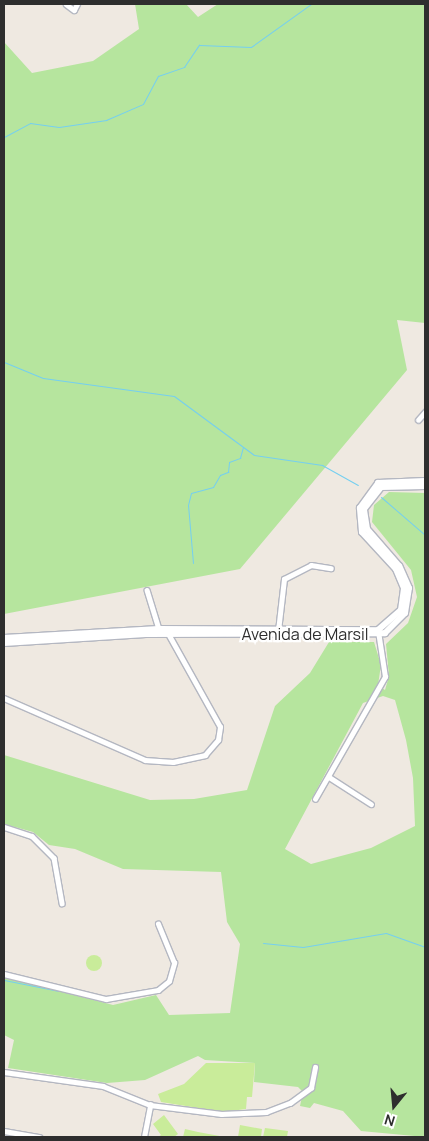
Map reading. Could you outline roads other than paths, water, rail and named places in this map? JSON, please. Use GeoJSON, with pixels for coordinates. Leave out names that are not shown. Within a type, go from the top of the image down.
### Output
{"type":"FeatureCollection","features":[{"type":"Feature","properties":{"kind":"street"},"geometry":{"type":"LineString","coordinates":[[66,4],[72,10],[77,4]]}},
{"type":"Feature","properties":{"kind":"street"},"geometry":{"type":"LineString","coordinates":[[418,420],[425,412]]}},
{"type":"Feature","properties":{"kind":"street","name":"Avenida de Marsil"},"geometry":{"type":"LineString","coordinates":[[379,632],[401,610],[404,588],[396,569],[362,532],[360,508],[378,483],[425,481]]}},
{"type":"Feature","properties":{"kind":"street","name":"Avenida de Marsil"},"geometry":{"type":"LineString","coordinates":[[4,643],[168,634],[379,632],[401,619],[409,605],[409,588],[399,566],[367,530],[364,510],[381,487],[425,486]]}},
{"type":"Feature","properties":{"kind":"street"},"geometry":{"type":"LineString","coordinates":[[278,632],[284,579],[311,565],[331,568]]}},
{"type":"Feature","properties":{"kind":"street"},"geometry":{"type":"LineString","coordinates":[[147,590],[159,629]]}},
{"type":"Feature","properties":{"kind":"street","name":"Avenida de Marsil"},"geometry":{"type":"LineString","coordinates":[[4,638],[159,629],[278,632]]}},
{"type":"Feature","properties":{"kind":"street"},"geometry":{"type":"LineString","coordinates":[[315,800],[385,677],[379,632]]}},
{"type":"Feature","properties":{"kind":"street"},"geometry":{"type":"LineString","coordinates":[[4,698],[145,760],[173,762],[205,755],[218,740],[220,727],[168,634]]}},
{"type":"Feature","properties":{"kind":"street"},"geometry":{"type":"LineString","coordinates":[[329,777],[371,804]]}},
{"type":"Feature","properties":{"kind":"street"},"geometry":{"type":"LineString","coordinates":[[4,828],[32,836],[54,858],[62,903]]}},
{"type":"Feature","properties":{"kind":"street"},"geometry":{"type":"LineString","coordinates":[[4,974],[106,999],[158,990],[168,981],[174,963],[158,924]]}},
{"type":"Feature","properties":{"kind":"street"},"geometry":{"type":"LineString","coordinates":[[4,1072],[103,1086],[150,1105],[221,1114],[266,1112],[311,1088],[315,1068]]}},
{"type":"Feature","properties":{"kind":"street"},"geometry":{"type":"LineString","coordinates":[[144,1137],[150,1105]]}},
{"type":"Feature","properties":{"kind":"street"},"geometry":{"type":"LineString","coordinates":[[4,1131],[39,1137]]}},
{"type":"Feature","properties":{"kind":"waterway"},"geometry":{"type":"LineString","coordinates":[[4,137],[30,123],[59,127],[106,120],[143,104],[158,76],[184,67],[199,45],[251,47],[311,4]]}},
{"type":"Feature","properties":{"kind":"waterway"},"geometry":{"type":"LineString","coordinates":[[4,362],[43,378],[174,396],[254,455],[322,465],[358,485]]}},
{"type":"Feature","properties":{"kind":"waterway"},"geometry":{"type":"LineString","coordinates":[[193,563],[188,505],[191,493],[213,487],[220,475],[228,472],[229,462],[240,458],[243,447]]}},
{"type":"Feature","properties":{"kind":"waterway"},"geometry":{"type":"LineString","coordinates":[[381,497],[425,535]]}},
{"type":"Feature","properties":{"kind":"waterway"},"geometry":{"type":"LineString","coordinates":[[263,943],[303,947],[386,933],[425,947]]}},
{"type":"Feature","properties":{"kind":"waterway"},"geometry":{"type":"LineString","coordinates":[[4,980],[59,991]]}}]}
